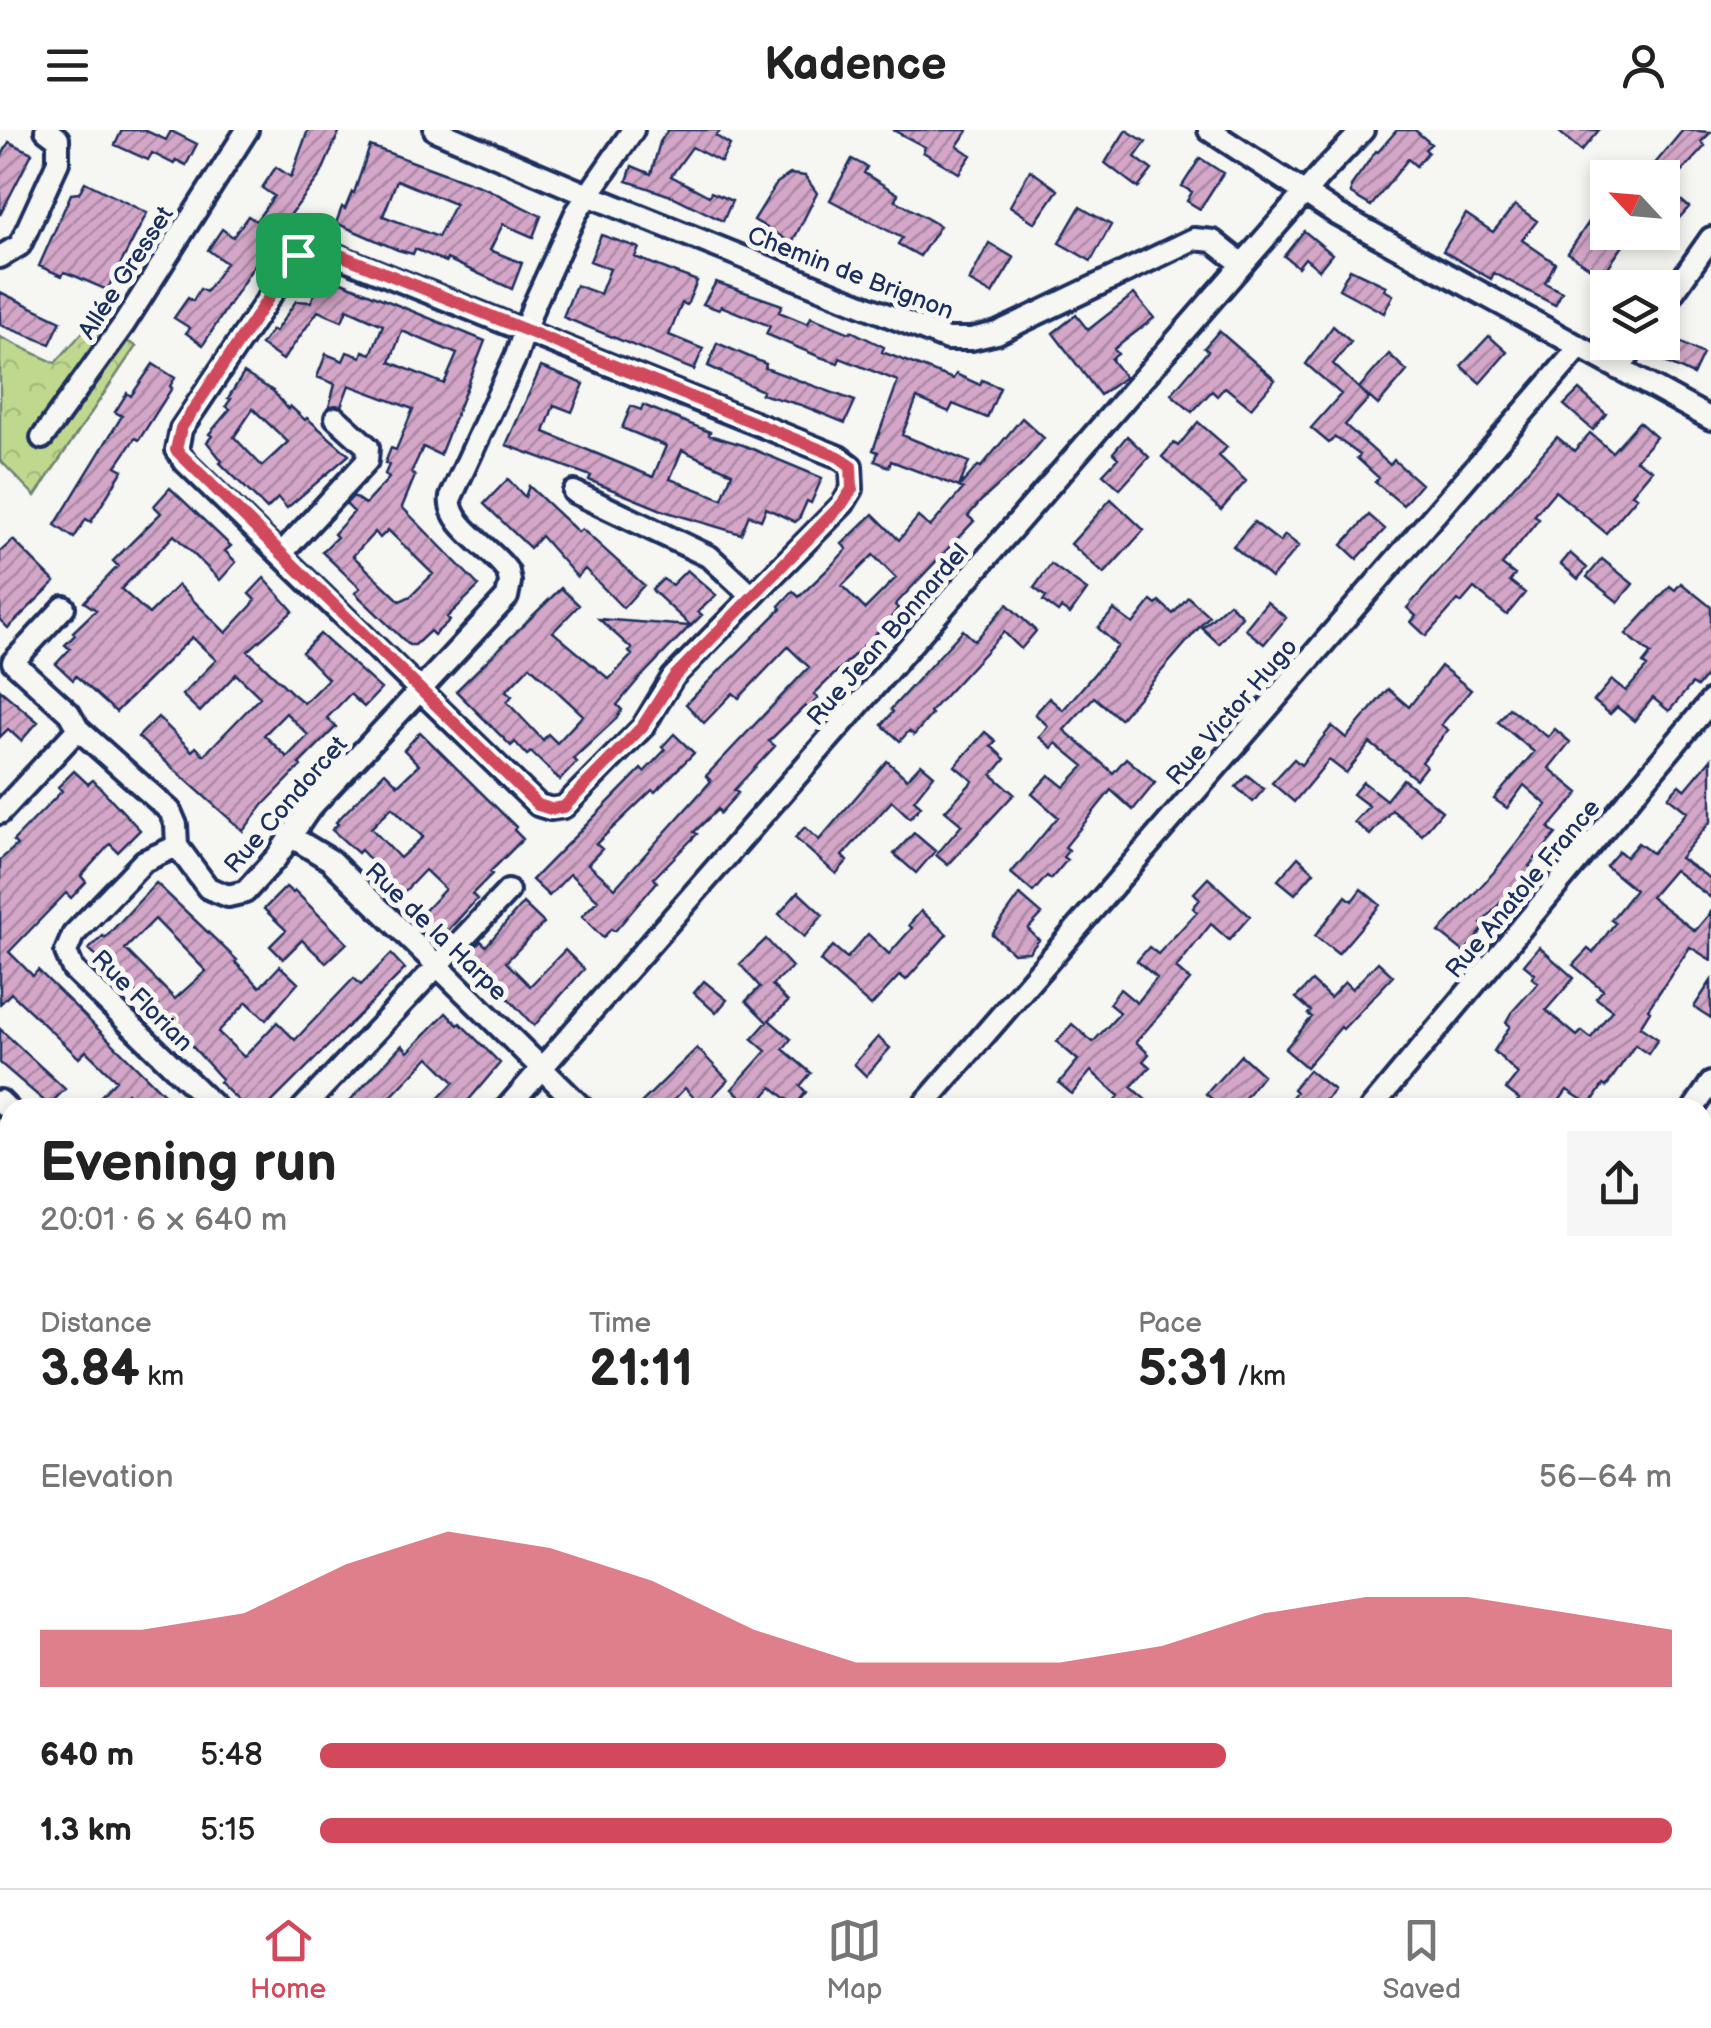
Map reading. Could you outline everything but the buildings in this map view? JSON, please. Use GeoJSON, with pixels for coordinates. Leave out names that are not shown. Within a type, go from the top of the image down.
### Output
{"type":"FeatureCollection","features":[{"type":"Feature","properties":{"kind":"street"},"geometry":{"type":"LineString","coordinates":[[0,256],[20,245],[58,162],[58,139],[46,130]]}},
{"type":"Feature","properties":{"kind":"street","name":"Allée Gresset"},"geometry":{"type":"LineString","coordinates":[[42,438],[124,324],[247,130]]}},
{"type":"Feature","properties":{"kind":"street","name":"Chemin de Brignon"},"geometry":{"type":"LineString","coordinates":[[435,130],[947,338],[971,339],[997,333],[1194,239],[1213,241],[1242,264]]}},
{"type":"Feature","properties":{"kind":"street","name":"Rue Condorcet"},"geometry":{"type":"LineString","coordinates":[[64,607],[13,662],[69,713],[78,729],[170,812],[176,825],[177,846],[208,888],[228,896],[245,892],[292,837],[310,808],[503,604],[510,590],[504,565],[456,518],[449,504],[554,260],[588,195],[632,130]]}},
{"type":"Feature","properties":{"kind":"street"},"geometry":{"type":"LineString","coordinates":[[1208,130],[1304,193],[1711,419]]}},
{"type":"Feature","properties":{"kind":"street","name":"Rue Jean Bonnardel"},"geometry":{"type":"LineString","coordinates":[[516,1098],[1363,130]]}},
{"type":"Feature","properties":{"kind":"street"},"geometry":{"type":"LineString","coordinates":[[1680,282],[1711,238]]}},
{"type":"Feature","properties":{"kind":"street"},"geometry":{"type":"LineString","coordinates":[[311,248],[328,250],[848,462],[853,480],[848,496],[674,677],[642,727],[564,807],[551,809],[538,805],[281,554],[185,462],[176,443],[181,428],[298,255],[311,248]]}},
{"type":"Feature","properties":{"kind":"street","name":"Rue Victor Hugo"},"geometry":{"type":"LineString","coordinates":[[930,1098],[1579,348]]}},
{"type":"Feature","properties":{"kind":"street"},"geometry":{"type":"LineString","coordinates":[[1620,369],[1626,360]]}},
{"type":"Feature","properties":{"kind":"street"},"geometry":{"type":"LineString","coordinates":[[281,554],[367,461],[368,446],[336,418]]}},
{"type":"Feature","properties":{"kind":"street"},"geometry":{"type":"LineString","coordinates":[[574,492],[710,557],[752,596]]}},
{"type":"Feature","properties":{"kind":"street","name":"Rue Anatole France"},"geometry":{"type":"LineString","coordinates":[[1379,1098],[1711,701]]}},
{"type":"Feature","properties":{"kind":"street"},"geometry":{"type":"LineString","coordinates":[[0,814],[78,729]]}},
{"type":"Feature","properties":{"kind":"street","name":"Rue de la Harpe"},"geometry":{"type":"LineString","coordinates":[[292,837],[330,860],[572,1098]]}},
{"type":"Feature","properties":{"kind":"street","name":"Rue Florian"},"geometry":{"type":"LineString","coordinates":[[177,846],[144,861],[73,936],[66,952],[73,969],[206,1098]]}},
{"type":"Feature","properties":{"kind":"street"},"geometry":{"type":"LineString","coordinates":[[313,1098],[508,891]]}},
{"type":"Feature","properties":{"kind":"green space"},"geometry":{"type":"Polygon","coordinates":[[[91,323],[136,346],[35,496],[0,460],[0,337],[55,363],[91,323]]]}},
{"type":"Feature","properties":{"kind":"route"},"geometry":{"type":"LineString","coordinates":[[311,248],[328,250],[839,457],[851,466],[852,489],[842,504],[674,677],[642,727],[564,807],[538,805],[176,450],[181,428],[298,255],[311,248]]}}]}
